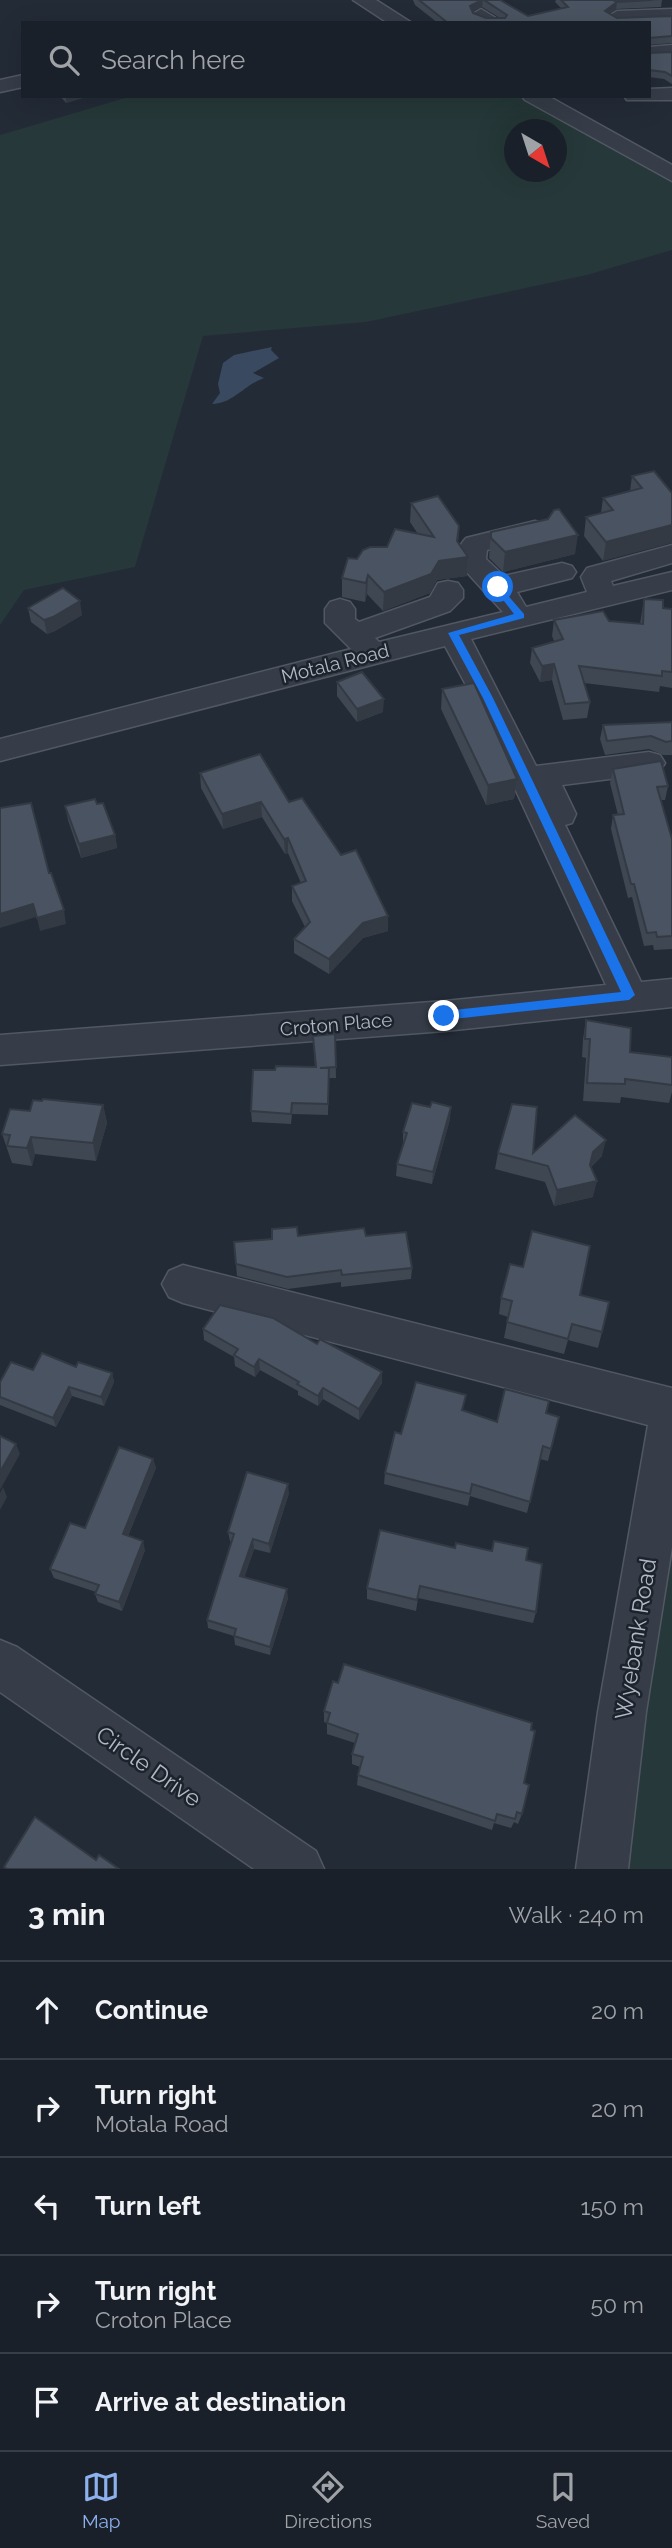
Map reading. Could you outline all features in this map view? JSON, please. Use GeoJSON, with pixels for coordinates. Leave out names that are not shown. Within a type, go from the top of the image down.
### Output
{"type":"FeatureCollection","features":[{"type":"Feature","properties":{"kind":"street"},"geometry":{"type":"LineString","coordinates":[[362,0],[399,21]]}},
{"type":"Feature","properties":{"kind":"street"},"geometry":{"type":"LineString","coordinates":[[617,17],[672,15]]}},
{"type":"Feature","properties":{"kind":"street"},"geometry":{"type":"LineString","coordinates":[[651,53],[672,51]]}},
{"type":"Feature","properties":{"kind":"street"},"geometry":{"type":"LineString","coordinates":[[0,86],[21,81]]}},
{"type":"Feature","properties":{"kind":"street"},"geometry":{"type":"LineString","coordinates":[[651,95],[672,94]]}},
{"type":"Feature","properties":{"kind":"street"},"geometry":{"type":"LineString","coordinates":[[539,99],[672,174]]}},
{"type":"Feature","properties":{"kind":"street"},"geometry":{"type":"LineString","coordinates":[[521,616],[498,587],[472,561],[472,547],[535,530]]}},
{"type":"Feature","properties":{"kind":"street"},"geometry":{"type":"LineString","coordinates":[[603,598],[595,580],[597,575],[672,554]]}},
{"type":"Feature","properties":{"kind":"street"},"geometry":{"type":"LineString","coordinates":[[498,587],[562,572]]}},
{"type":"Feature","properties":{"kind":"street","name":"Motala Road"},"geometry":{"type":"LineString","coordinates":[[0,750],[363,644],[453,633],[672,581]]}},
{"type":"Feature","properties":{"kind":"street"},"geometry":{"type":"LineString","coordinates":[[340,609],[340,623],[363,644],[440,604],[448,598],[448,590]]}},
{"type":"Feature","properties":{"kind":"street"},"geometry":{"type":"LineString","coordinates":[[453,633],[650,994]]}},
{"type":"Feature","properties":{"kind":"street"},"geometry":{"type":"LineString","coordinates":[[649,763],[551,773],[544,778],[650,994]]}},
{"type":"Feature","properties":{"kind":"street","name":"Croton Place"},"geometry":{"type":"LineString","coordinates":[[0,1050],[444,1016],[650,994]]}},
{"type":"Feature","properties":{"kind":"street"},"geometry":{"type":"LineString","coordinates":[[183,1283],[672,1410]]}},
{"type":"Feature","properties":{"kind":"street","name":"Wyebank Road"},"geometry":{"type":"LineString","coordinates":[[602,1869],[622,1712],[672,1410]]}},
{"type":"Feature","properties":{"kind":"street","name":"Circle Drive"},"geometry":{"type":"LineString","coordinates":[[0,1664],[298,1869]]}},
{"type":"Feature","properties":{"kind":"shaded area"},"geometry":{"type":"Polygon","coordinates":[[[125,98],[536,98],[672,175],[672,250],[587,275],[366,322],[203,336],[135,567],[24,590],[0,625],[0,135],[125,98]]]}},
{"type":"Feature","properties":{"kind":"shaded area"},"geometry":{"type":"Polygon","coordinates":[[[672,1401],[672,1869],[601,1869],[672,1401]]]}},
{"type":"Feature","properties":{"kind":"water"},"geometry":{"type":"Polygon","coordinates":[[[272,347],[271,350],[279,358],[253,373],[264,378],[226,401],[212,404],[220,393],[218,384],[223,363],[234,355],[272,347]]]}},
{"type":"Feature","properties":{"kind":"building"},"geometry":{"type":"Polygon","coordinates":[[[419,0],[482,0],[470,6],[473,13],[486,18],[505,18],[507,15],[484,0],[500,0],[528,16],[568,7],[561,0],[652,0],[617,2],[605,11],[617,18],[672,16],[672,36],[651,38],[651,21],[445,21],[419,0]]]}},
{"type":"Feature","properties":{"kind":"building"},"geometry":{"type":"Polygon","coordinates":[[[672,52],[672,76],[651,70],[651,53],[672,52]]]}},
{"type":"Feature","properties":{"kind":"building"},"geometry":{"type":"Polygon","coordinates":[[[654,471],[672,493],[672,525],[606,542],[586,517],[613,510],[603,498],[642,488],[632,476],[654,471]]]}},
{"type":"Feature","properties":{"kind":"building"},"geometry":{"type":"Polygon","coordinates":[[[438,496],[459,526],[457,541],[468,557],[439,561],[431,574],[384,592],[368,575],[366,583],[342,578],[348,558],[357,559],[363,550],[370,547],[387,547],[395,529],[434,537],[411,503],[438,496]]]}},
{"type":"Feature","properties":{"kind":"building"},"geometry":{"type":"Polygon","coordinates":[[[559,509],[578,535],[505,552],[491,538],[491,532],[548,519],[554,510],[559,509]]]}},
{"type":"Feature","properties":{"kind":"building"},"geometry":{"type":"Polygon","coordinates":[[[63,588],[80,601],[44,620],[28,608],[63,588]]]}},
{"type":"Feature","properties":{"kind":"building"},"geometry":{"type":"Polygon","coordinates":[[[644,599],[663,600],[663,608],[672,609],[672,672],[662,671],[662,676],[579,666],[590,702],[565,704],[554,664],[542,666],[532,648],[563,639],[554,620],[603,611],[609,621],[643,624],[644,599]]]}},
{"type":"Feature","properties":{"kind":"building"},"geometry":{"type":"Polygon","coordinates":[[[362,672],[384,699],[357,709],[337,682],[362,672]]]}},
{"type":"Feature","properties":{"kind":"building"},"geometry":{"type":"Polygon","coordinates":[[[474,683],[517,779],[488,785],[442,689],[474,683]]]}},
{"type":"Feature","properties":{"kind":"building"},"geometry":{"type":"Polygon","coordinates":[[[672,722],[672,741],[666,742],[651,736],[607,741],[603,725],[672,722]]]}},
{"type":"Feature","properties":{"kind":"building"},"geometry":{"type":"Polygon","coordinates":[[[260,754],[289,802],[302,798],[341,855],[356,850],[388,916],[363,923],[329,959],[294,939],[310,922],[292,886],[306,881],[288,838],[284,839],[261,802],[222,814],[200,773],[260,754]]]}},
{"type":"Feature","properties":{"kind":"building"},"geometry":{"type":"Polygon","coordinates":[[[661,761],[668,786],[657,787],[672,839],[672,936],[657,937],[656,932],[647,933],[634,884],[631,884],[613,815],[624,814],[613,769],[661,761]]]}},
{"type":"Feature","properties":{"kind":"building"},"geometry":{"type":"Polygon","coordinates":[[[95,799],[97,804],[103,803],[115,835],[79,844],[65,806],[95,799]]]}},
{"type":"Feature","properties":{"kind":"building"},"geometry":{"type":"Polygon","coordinates":[[[31,803],[49,873],[64,910],[37,918],[33,904],[0,914],[0,808],[31,803]]]}},
{"type":"Feature","properties":{"kind":"building"},"geometry":{"type":"Polygon","coordinates":[[[586,1020],[631,1028],[630,1052],[672,1057],[672,1085],[625,1079],[625,1084],[587,1083],[590,1039],[585,1039],[586,1020]]]}},
{"type":"Feature","properties":{"kind":"building"},"geometry":{"type":"Polygon","coordinates":[[[335,1034],[336,1067],[320,1068],[329,1068],[328,1104],[292,1103],[291,1114],[251,1111],[253,1070],[275,1070],[276,1066],[316,1067],[313,1036],[335,1034]]]}},
{"type":"Feature","properties":{"kind":"building"},"geometry":{"type":"Polygon","coordinates":[[[33,1100],[103,1105],[93,1143],[31,1137],[27,1148],[7,1146],[10,1135],[2,1134],[10,1109],[30,1111],[33,1100]]]}},
{"type":"Feature","properties":{"kind":"building"},"geometry":{"type":"Polygon","coordinates":[[[432,1102],[451,1107],[433,1172],[397,1164],[407,1133],[403,1132],[412,1103],[430,1107],[432,1102]]]}},
{"type":"Feature","properties":{"kind":"building"},"geometry":{"type":"Polygon","coordinates":[[[512,1104],[537,1107],[533,1153],[575,1115],[606,1140],[593,1152],[590,1165],[597,1181],[557,1190],[548,1166],[498,1153],[512,1104]]]}},
{"type":"Feature","properties":{"kind":"building"},"geometry":{"type":"Polygon","coordinates":[[[297,1227],[298,1236],[364,1228],[366,1236],[406,1232],[412,1268],[342,1275],[341,1270],[287,1277],[236,1264],[234,1242],[272,1239],[272,1229],[297,1227]]]}},
{"type":"Feature","properties":{"kind":"building"},"geometry":{"type":"Polygon","coordinates":[[[532,1231],[590,1246],[580,1295],[609,1302],[602,1332],[572,1324],[568,1339],[507,1322],[512,1301],[501,1298],[510,1264],[523,1267],[532,1231]]]}},
{"type":"Feature","properties":{"kind":"building"},"geometry":{"type":"Polygon","coordinates":[[[220,1305],[273,1318],[317,1344],[320,1339],[382,1372],[359,1409],[323,1388],[318,1396],[259,1359],[254,1367],[234,1355],[238,1349],[203,1329],[220,1305]]]}},
{"type":"Feature","properties":{"kind":"building"},"geometry":{"type":"Polygon","coordinates":[[[42,1353],[76,1367],[78,1362],[112,1373],[101,1397],[69,1387],[53,1418],[0,1397],[0,1382],[11,1362],[33,1370],[42,1353]]]}},
{"type":"Feature","properties":{"kind":"building"},"geometry":{"type":"Polygon","coordinates":[[[416,1382],[466,1395],[462,1410],[497,1422],[505,1389],[549,1401],[546,1413],[559,1417],[551,1449],[543,1446],[530,1502],[472,1484],[470,1494],[385,1473],[395,1432],[401,1434],[416,1382]]]}},
{"type":"Feature","properties":{"kind":"building"},"geometry":{"type":"Polygon","coordinates":[[[0,1436],[16,1444],[0,1472],[0,1436]]]}},
{"type":"Feature","properties":{"kind":"building"},"geometry":{"type":"Polygon","coordinates":[[[119,1447],[153,1459],[123,1534],[143,1541],[119,1602],[95,1594],[99,1585],[50,1569],[70,1523],[85,1528],[119,1447]]]}},
{"type":"Feature","properties":{"kind":"building"},"geometry":{"type":"Polygon","coordinates":[[[247,1472],[288,1484],[269,1544],[253,1539],[240,1576],[287,1589],[270,1647],[234,1636],[236,1629],[207,1620],[234,1534],[228,1532],[247,1472]]]}},
{"type":"Feature","properties":{"kind":"building"},"geometry":{"type":"Polygon","coordinates":[[[380,1530],[455,1548],[456,1543],[492,1551],[494,1541],[528,1548],[526,1560],[542,1564],[536,1612],[420,1586],[417,1600],[367,1588],[380,1530]]]}},
{"type":"Feature","properties":{"kind":"building"},"geometry":{"type":"Polygon","coordinates":[[[344,1664],[532,1723],[531,1730],[535,1731],[524,1783],[529,1785],[522,1814],[517,1812],[515,1819],[497,1814],[495,1821],[358,1775],[363,1757],[352,1754],[358,1734],[327,1723],[330,1713],[324,1711],[333,1681],[338,1683],[344,1664]]]}},
{"type":"Feature","properties":{"kind":"building"},"geometry":{"type":"Polygon","coordinates":[[[35,1817],[96,1860],[99,1855],[119,1869],[7,1869],[4,1867],[35,1817]]]}},
{"type":"Feature","properties":{"kind":"route"},"geometry":{"type":"LineString","coordinates":[[444,1016],[629,995],[488,698],[453,633],[521,616],[498,587]]}}]}
